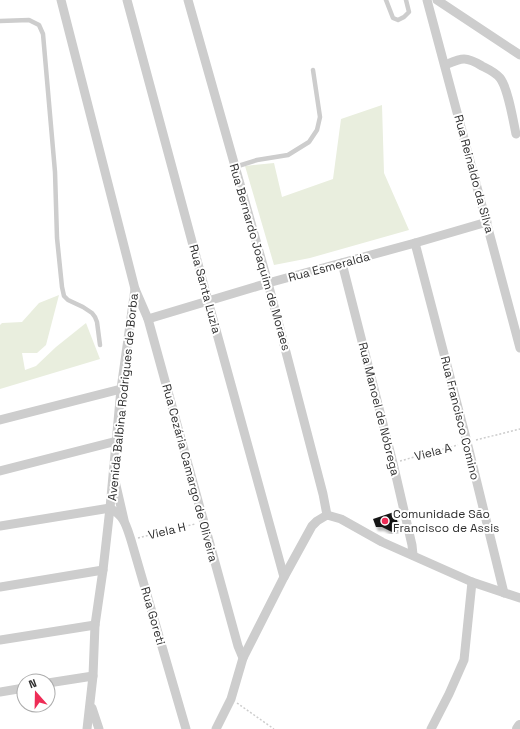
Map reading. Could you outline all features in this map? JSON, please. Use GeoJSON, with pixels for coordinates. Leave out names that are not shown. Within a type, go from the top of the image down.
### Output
{"type":"FeatureCollection","features":[{"type":"Feature","properties":{"kind":"street","name":"Avenida Balbina Rodrigues de Borba"},"geometry":{"type":"LineString","coordinates":[[61,0],[135,289],[121,389],[114,473],[95,624],[93,676],[87,729]]}},
{"type":"Feature","properties":{"kind":"street","name":"Rua Santa Luzia"},"geometry":{"type":"LineString","coordinates":[[128,0],[208,301],[284,577]]}},
{"type":"Feature","properties":{"kind":"street","name":"Rua Bernardo Joaquim de Moraes"},"geometry":{"type":"LineString","coordinates":[[188,0],[268,283],[323,494],[327,515]]}},
{"type":"Feature","properties":{"kind":"street","name":"Rua Reinaldo da Silva"},"geometry":{"type":"LineString","coordinates":[[427,0],[520,348]]}},
{"type":"Feature","properties":{"kind":"street"},"geometry":{"type":"LineString","coordinates":[[437,0],[520,55]]}},
{"type":"Feature","properties":{"kind":"street"},"geometry":{"type":"LineString","coordinates":[[444,65],[458,59],[466,58],[493,72],[499,77],[505,88],[516,134]]}},
{"type":"Feature","properties":{"kind":"street","name":"Rua Esmeralda"},"geometry":{"type":"LineString","coordinates":[[148,319],[268,283],[487,222]]}},
{"type":"Feature","properties":{"kind":"street","name":"Rua Francisco Comino"},"geometry":{"type":"LineString","coordinates":[[416,243],[504,593]]}},
{"type":"Feature","properties":{"kind":"street","name":"Rua Manoel de Nóbrega"},"geometry":{"type":"LineString","coordinates":[[342,263],[393,463],[413,555]]}},
{"type":"Feature","properties":{"kind":"street","name":"Rua Cezária Camargo de Oliveira"},"geometry":{"type":"LineString","coordinates":[[135,289],[148,319],[238,646],[243,658]]}},
{"type":"Feature","properties":{"kind":"street"},"geometry":{"type":"LineString","coordinates":[[0,420],[121,389]]}},
{"type":"Feature","properties":{"kind":"street"},"geometry":{"type":"LineString","coordinates":[[0,472],[116,441]]}},
{"type":"Feature","properties":{"kind":"street","name":"Rua Goreti"},"geometry":{"type":"LineString","coordinates":[[114,473],[130,540],[186,729]]}},
{"type":"Feature","properties":{"kind":"street"},"geometry":{"type":"LineString","coordinates":[[0,526],[110,508],[117,512],[125,521]]}},
{"type":"Feature","properties":{"kind":"street"},"geometry":{"type":"LineString","coordinates":[[216,729],[231,699],[243,658],[284,577],[312,526],[327,515],[340,519],[382,542],[472,582],[520,598]]}},
{"type":"Feature","properties":{"kind":"street"},"geometry":{"type":"LineString","coordinates":[[0,587],[103,570]]}},
{"type":"Feature","properties":{"kind":"street"},"geometry":{"type":"LineString","coordinates":[[431,729],[450,694],[464,660],[472,582]]}},
{"type":"Feature","properties":{"kind":"street"},"geometry":{"type":"LineString","coordinates":[[0,640],[95,624]]}},
{"type":"Feature","properties":{"kind":"street"},"geometry":{"type":"LineString","coordinates":[[56,682],[93,676]]}},
{"type":"Feature","properties":{"kind":"street"},"geometry":{"type":"LineString","coordinates":[[0,692],[16,689]]}},
{"type":"Feature","properties":{"kind":"street"},"geometry":{"type":"LineString","coordinates":[[90,705],[99,729]]}},
{"type":"Feature","properties":{"kind":"lane"},"geometry":{"type":"LineString","coordinates":[[386,0],[393,18],[398,20],[409,12],[406,0]]}},
{"type":"Feature","properties":{"kind":"lane"},"geometry":{"type":"LineString","coordinates":[[0,21],[29,20],[39,25],[43,34],[55,172],[57,238],[62,287],[64,296],[68,300],[83,307],[95,317],[100,345]]}},
{"type":"Feature","properties":{"kind":"lane"},"geometry":{"type":"LineString","coordinates":[[234,166],[257,160],[288,155],[309,142],[317,130],[320,117],[313,70]]}},
{"type":"Feature","properties":{"kind":"path","name":"Viela A"},"geometry":{"type":"LineString","coordinates":[[393,463],[520,429]]}},
{"type":"Feature","properties":{"kind":"path","name":"Viela H"},"geometry":{"type":"LineString","coordinates":[[130,540],[204,522]]}},
{"type":"Feature","properties":{"kind":"path"},"geometry":{"type":"LineString","coordinates":[[231,699],[274,729]]}},
{"type":"Feature","properties":{"kind":"green space"},"geometry":{"type":"Polygon","coordinates":[[[382,105],[384,173],[409,230],[310,258],[274,265],[245,166],[274,163],[282,197],[333,179],[341,119],[382,105]]]}},
{"type":"Feature","properties":{"kind":"green space"},"geometry":{"type":"Polygon","coordinates":[[[59,295],[46,345],[37,353],[22,353],[25,370],[36,366],[56,347],[86,323],[100,359],[0,389],[0,325],[2,323],[22,322],[39,303],[59,295]]]}},
{"type":"Feature","properties":{"kind":"building","name":"Comunidade São Francisco de Assis"},"geometry":{"type":"Polygon","coordinates":[[[394,512],[398,523],[400,524],[395,530],[392,532],[382,527],[376,527],[373,519],[394,512]]]}},
{"type":"Feature","properties":{"kind":"place","name":"Comunidade São Francisco de Assis"},"geometry":{"type":"Point","coordinates":[385,521]}}]}
